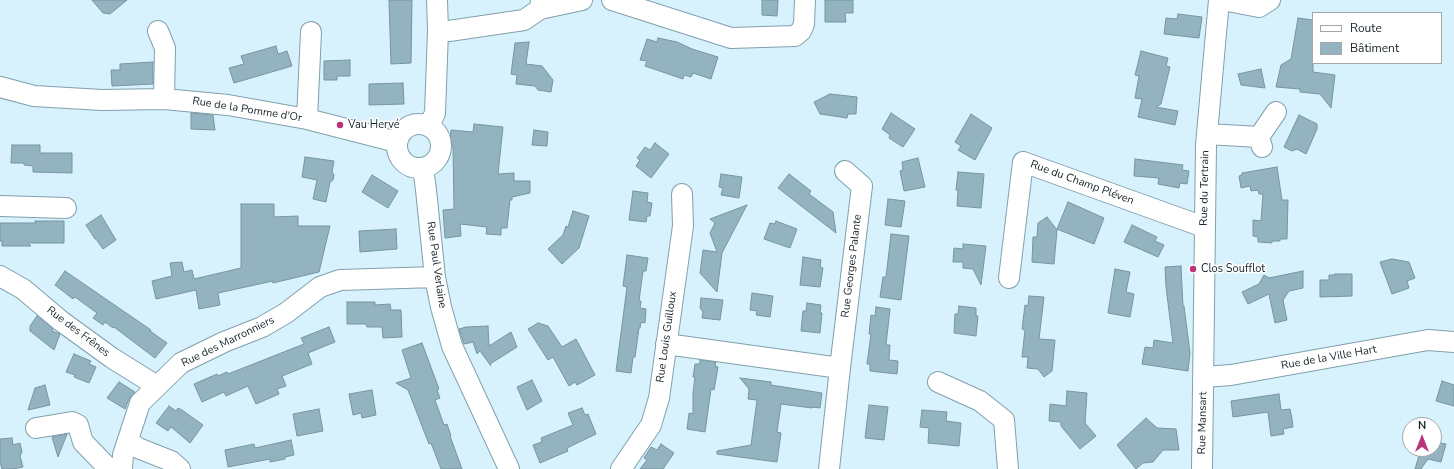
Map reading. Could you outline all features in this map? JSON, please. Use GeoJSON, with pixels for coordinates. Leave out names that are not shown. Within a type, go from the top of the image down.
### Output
{"type":"FeatureCollection","features":[{"type":"Feature","properties":{"kind":"street"},"geometry":{"type":"LineString","coordinates":[[429,126],[435,113],[438,31],[437,0]]}},
{"type":"Feature","properties":{"kind":"street"},"geometry":{"type":"LineString","coordinates":[[438,31],[450,31],[524,20],[541,5],[582,0]]}},
{"type":"Feature","properties":{"kind":"street"},"geometry":{"type":"LineString","coordinates":[[612,0],[731,38],[795,36],[801,31],[804,24],[805,0]]}},
{"type":"Feature","properties":{"kind":"street","name":"Rue du Tertrain"},"geometry":{"type":"LineString","coordinates":[[1204,377],[1204,227],[1207,134],[1219,0]]}},
{"type":"Feature","properties":{"kind":"street"},"geometry":{"type":"LineString","coordinates":[[1222,0],[1265,8]]}},
{"type":"Feature","properties":{"kind":"street"},"geometry":{"type":"LineString","coordinates":[[158,31],[165,48],[164,99]]}},
{"type":"Feature","properties":{"kind":"street"},"geometry":{"type":"LineString","coordinates":[[307,119],[311,32]]}},
{"type":"Feature","properties":{"kind":"street","name":"Rue de la Pomme d'Or"},"geometry":{"type":"LineString","coordinates":[[0,87],[34,96],[102,100],[164,99],[228,105],[307,119],[397,142]]}},
{"type":"Feature","properties":{"kind":"street"},"geometry":{"type":"LineString","coordinates":[[1207,134],[1260,142],[1276,112]]}},
{"type":"Feature","properties":{"kind":"street"},"geometry":{"type":"LineString","coordinates":[[422,124],[429,126],[439,136],[441,142],[439,156],[435,162],[429,166],[416,168],[409,166],[403,162],[399,156],[397,142],[399,136],[409,126],[422,124]]}},
{"type":"Feature","properties":{"kind":"street","name":"Rue du Champ Pléven"},"geometry":{"type":"LineString","coordinates":[[1009,278],[1023,162],[1204,227]]}},
{"type":"Feature","properties":{"kind":"street","name":"Rue Paul Verlaine"},"geometry":{"type":"LineString","coordinates":[[422,168],[426,190],[435,277],[441,307],[452,346],[509,469]]}},
{"type":"Feature","properties":{"kind":"street","name":"Rue Georges Palante"},"geometry":{"type":"LineString","coordinates":[[829,469],[862,186],[846,171]]}},
{"type":"Feature","properties":{"kind":"street","name":"Rue Louis Guilloux"},"geometry":{"type":"LineString","coordinates":[[621,469],[651,425],[659,398],[682,226],[682,194]]}},
{"type":"Feature","properties":{"kind":"street"},"geometry":{"type":"LineString","coordinates":[[0,206],[66,208]]}},
{"type":"Feature","properties":{"kind":"street","name":"Rue des Frênes"},"geometry":{"type":"LineString","coordinates":[[0,276],[23,289],[61,321],[112,358],[157,386]]}},
{"type":"Feature","properties":{"kind":"street","name":"Rue des Marronniers"},"geometry":{"type":"LineString","coordinates":[[122,469],[123,455],[140,403],[181,363],[224,342],[262,327],[286,313],[320,287],[340,280],[435,277]]}},
{"type":"Feature","properties":{"kind":"street","name":"Rue de la Ville Hart"},"geometry":{"type":"LineString","coordinates":[[1204,377],[1231,375],[1428,340],[1454,342]]}},
{"type":"Feature","properties":{"kind":"street"},"geometry":{"type":"LineString","coordinates":[[666,344],[840,368]]}},
{"type":"Feature","properties":{"kind":"street","name":"Rue Mansart"},"geometry":{"type":"LineString","coordinates":[[1202,469],[1204,377]]}},
{"type":"Feature","properties":{"kind":"street"},"geometry":{"type":"LineString","coordinates":[[938,382],[980,401],[1004,420],[1008,469]]}},
{"type":"Feature","properties":{"kind":"street"},"geometry":{"type":"LineString","coordinates":[[36,428],[72,422],[78,424],[84,442],[109,469]]}},
{"type":"Feature","properties":{"kind":"street"},"geometry":{"type":"LineString","coordinates":[[128,441],[138,448],[171,461],[180,469]]}},
{"type":"Feature","properties":{"kind":"building"},"geometry":{"type":"Polygon","coordinates":[[[92,0],[127,0],[110,14],[103,13],[92,0]]]}},
{"type":"Feature","properties":{"kind":"building"},"geometry":{"type":"Polygon","coordinates":[[[389,0],[412,0],[411,63],[391,64],[389,0]]]}},
{"type":"Feature","properties":{"kind":"building"},"geometry":{"type":"Polygon","coordinates":[[[762,0],[778,0],[777,16],[762,15],[762,0]]]}},
{"type":"Feature","properties":{"kind":"building"},"geometry":{"type":"Polygon","coordinates":[[[825,0],[853,0],[853,13],[845,13],[846,22],[825,22],[825,0]]]}},
{"type":"Feature","properties":{"kind":"building"},"geometry":{"type":"Polygon","coordinates":[[[1178,14],[1202,17],[1199,38],[1164,34],[1166,18],[1177,19],[1178,14]]]}},
{"type":"Feature","properties":{"kind":"building"},"geometry":{"type":"Polygon","coordinates":[[[1298,18],[1312,20],[1313,72],[1335,75],[1331,108],[1320,94],[1300,92],[1300,89],[1276,87],[1281,65],[1291,59],[1298,18]]]}},
{"type":"Feature","properties":{"kind":"building"},"geometry":{"type":"Polygon","coordinates":[[[658,38],[677,42],[692,49],[718,57],[711,79],[693,73],[691,77],[684,75],[683,79],[645,66],[647,61],[640,60],[647,39],[657,42],[658,38]]]}},
{"type":"Feature","properties":{"kind":"building"},"geometry":{"type":"Polygon","coordinates":[[[529,42],[526,64],[542,66],[553,80],[551,92],[538,90],[535,86],[516,84],[517,75],[511,74],[515,43],[529,42]]]}},
{"type":"Feature","properties":{"kind":"building"},"geometry":{"type":"Polygon","coordinates":[[[276,46],[278,54],[287,51],[292,66],[234,83],[229,68],[244,64],[241,56],[276,46]]]}},
{"type":"Feature","properties":{"kind":"building"},"geometry":{"type":"Polygon","coordinates":[[[1141,51],[1168,58],[1166,66],[1170,67],[1161,104],[1156,107],[1178,111],[1175,125],[1138,117],[1142,99],[1135,98],[1139,76],[1135,75],[1141,51]]]}},
{"type":"Feature","properties":{"kind":"building"},"geometry":{"type":"Polygon","coordinates":[[[350,60],[350,76],[337,76],[337,80],[324,80],[324,61],[350,60]]]}},
{"type":"Feature","properties":{"kind":"building"},"geometry":{"type":"Polygon","coordinates":[[[153,62],[153,84],[112,86],[111,70],[120,70],[120,64],[153,62]]]}},
{"type":"Feature","properties":{"kind":"building"},"geometry":{"type":"Polygon","coordinates":[[[1261,69],[1265,88],[1241,85],[1238,74],[1261,69]]]}},
{"type":"Feature","properties":{"kind":"building"},"geometry":{"type":"Polygon","coordinates":[[[403,83],[404,104],[369,105],[369,84],[403,83]]]}},
{"type":"Feature","properties":{"kind":"building"},"geometry":{"type":"Polygon","coordinates":[[[830,94],[857,97],[856,114],[848,114],[847,118],[820,114],[814,102],[830,94]]]}},
{"type":"Feature","properties":{"kind":"building"},"geometry":{"type":"Polygon","coordinates":[[[191,113],[213,115],[215,130],[191,129],[191,113]]]}},
{"type":"Feature","properties":{"kind":"building"},"geometry":{"type":"Polygon","coordinates":[[[891,113],[915,129],[903,147],[889,138],[890,135],[882,129],[891,113]]]}},
{"type":"Feature","properties":{"kind":"building"},"geometry":{"type":"Polygon","coordinates":[[[971,114],[992,128],[975,160],[958,150],[961,146],[955,142],[971,114]]]}},
{"type":"Feature","properties":{"kind":"building"},"geometry":{"type":"Polygon","coordinates":[[[1299,115],[1317,124],[1317,129],[1306,154],[1297,149],[1292,151],[1284,147],[1299,115]]]}},
{"type":"Feature","properties":{"kind":"building"},"geometry":{"type":"Polygon","coordinates":[[[474,124],[503,127],[498,174],[514,173],[514,181],[530,181],[530,193],[512,197],[512,200],[510,200],[507,228],[501,228],[501,235],[486,234],[487,227],[460,224],[461,236],[445,238],[443,210],[454,209],[453,146],[449,146],[451,130],[473,132],[474,124]]]}},
{"type":"Feature","properties":{"kind":"building"},"geometry":{"type":"Polygon","coordinates":[[[534,130],[548,132],[547,146],[532,145],[534,130]]]}},
{"type":"Feature","properties":{"kind":"building"},"geometry":{"type":"Polygon","coordinates":[[[655,143],[669,154],[651,178],[636,166],[640,160],[637,158],[645,147],[650,150],[655,143]]]}},
{"type":"Feature","properties":{"kind":"building"},"geometry":{"type":"Polygon","coordinates":[[[12,145],[40,145],[40,153],[72,153],[72,173],[33,172],[33,166],[24,165],[24,163],[11,163],[12,145]]]}},
{"type":"Feature","properties":{"kind":"building"},"geometry":{"type":"Polygon","coordinates":[[[305,157],[334,161],[332,172],[334,175],[333,180],[330,182],[326,202],[313,199],[317,180],[302,177],[305,157]]]}},
{"type":"Feature","properties":{"kind":"building"},"geometry":{"type":"Polygon","coordinates":[[[918,158],[925,187],[904,191],[900,171],[903,170],[902,162],[918,158]]]}},
{"type":"Feature","properties":{"kind":"building"},"geometry":{"type":"Polygon","coordinates":[[[1135,159],[1183,165],[1182,170],[1189,171],[1187,184],[1180,183],[1179,188],[1158,184],[1159,178],[1134,176],[1135,159]]]}},
{"type":"Feature","properties":{"kind":"building"},"geometry":{"type":"Polygon","coordinates":[[[1277,167],[1282,200],[1288,200],[1287,239],[1272,241],[1272,243],[1258,242],[1258,237],[1253,236],[1253,220],[1261,221],[1263,194],[1259,194],[1258,190],[1251,191],[1250,186],[1241,188],[1239,176],[1242,175],[1242,173],[1277,167]]]}},
{"type":"Feature","properties":{"kind":"building"},"geometry":{"type":"Polygon","coordinates":[[[958,172],[984,174],[981,208],[957,206],[958,190],[956,190],[958,172]]]}},
{"type":"Feature","properties":{"kind":"building"},"geometry":{"type":"Polygon","coordinates":[[[721,174],[742,177],[739,198],[721,195],[723,188],[719,187],[721,174]]]}},
{"type":"Feature","properties":{"kind":"building"},"geometry":{"type":"Polygon","coordinates":[[[789,174],[811,191],[809,194],[833,212],[836,233],[778,188],[789,174]]]}},
{"type":"Feature","properties":{"kind":"building"},"geometry":{"type":"Polygon","coordinates":[[[372,175],[398,191],[388,208],[362,192],[372,175]]]}},
{"type":"Feature","properties":{"kind":"building"},"geometry":{"type":"Polygon","coordinates":[[[633,191],[648,193],[647,202],[652,203],[650,216],[647,216],[646,222],[629,220],[633,191]]]}},
{"type":"Feature","properties":{"kind":"building"},"geometry":{"type":"Polygon","coordinates":[[[888,199],[905,201],[901,227],[885,225],[888,199]]]}},
{"type":"Feature","properties":{"kind":"building"},"geometry":{"type":"Polygon","coordinates":[[[1068,202],[1104,218],[1094,244],[1057,229],[1068,202]]]}},
{"type":"Feature","properties":{"kind":"building"},"geometry":{"type":"Polygon","coordinates":[[[241,204],[274,204],[274,217],[298,216],[298,226],[330,226],[319,272],[273,283],[273,281],[218,293],[220,305],[199,309],[196,290],[156,299],[152,281],[172,276],[170,263],[182,262],[184,272],[192,270],[194,279],[241,268],[241,204]]]}},
{"type":"Feature","properties":{"kind":"building"},"geometry":{"type":"Polygon","coordinates":[[[747,205],[722,253],[717,292],[700,273],[703,250],[717,252],[710,233],[715,223],[710,219],[747,205]]]}},
{"type":"Feature","properties":{"kind":"building"},"geometry":{"type":"Polygon","coordinates":[[[573,211],[589,216],[579,248],[562,264],[548,249],[563,235],[566,226],[568,227],[573,211]]]}},
{"type":"Feature","properties":{"kind":"building"},"geometry":{"type":"Polygon","coordinates":[[[101,215],[116,240],[103,249],[86,225],[101,215]]]}},
{"type":"Feature","properties":{"kind":"building"},"geometry":{"type":"Polygon","coordinates":[[[1047,217],[1057,230],[1054,264],[1032,262],[1033,237],[1037,237],[1038,223],[1047,217]]]}},
{"type":"Feature","properties":{"kind":"building"},"geometry":{"type":"Polygon","coordinates":[[[35,221],[64,221],[64,243],[28,243],[31,246],[2,246],[2,241],[0,241],[0,223],[36,223],[35,221]]]}},
{"type":"Feature","properties":{"kind":"building"},"geometry":{"type":"Polygon","coordinates":[[[776,221],[797,229],[790,248],[764,239],[770,223],[775,224],[776,221]]]}},
{"type":"Feature","properties":{"kind":"building"},"geometry":{"type":"Polygon","coordinates":[[[1132,225],[1157,237],[1155,241],[1164,245],[1158,257],[1124,242],[1132,225]]]}},
{"type":"Feature","properties":{"kind":"building"},"geometry":{"type":"Polygon","coordinates":[[[396,229],[397,249],[360,252],[359,231],[396,229]]]}},
{"type":"Feature","properties":{"kind":"building"},"geometry":{"type":"Polygon","coordinates":[[[891,234],[909,236],[901,300],[880,297],[883,277],[886,277],[891,234]]]}},
{"type":"Feature","properties":{"kind":"building"},"geometry":{"type":"Polygon","coordinates":[[[963,244],[986,246],[981,285],[973,269],[963,268],[963,262],[953,262],[954,248],[963,249],[963,244]]]}},
{"type":"Feature","properties":{"kind":"building"},"geometry":{"type":"Polygon","coordinates":[[[627,255],[648,258],[646,271],[643,271],[639,301],[641,301],[640,308],[646,309],[645,323],[641,322],[639,328],[631,373],[616,371],[627,287],[623,286],[627,255]]]}},
{"type":"Feature","properties":{"kind":"building"},"geometry":{"type":"Polygon","coordinates":[[[803,257],[821,260],[820,267],[823,268],[820,287],[800,285],[803,257]]]}},
{"type":"Feature","properties":{"kind":"building"},"geometry":{"type":"Polygon","coordinates":[[[1392,259],[1409,262],[1415,278],[1407,281],[1409,288],[1392,294],[1380,262],[1392,259]]]}},
{"type":"Feature","properties":{"kind":"building"},"geometry":{"type":"Polygon","coordinates":[[[1181,266],[1183,306],[1190,353],[1188,371],[1142,364],[1145,347],[1153,348],[1154,340],[1173,343],[1165,267],[1181,266]]]}},
{"type":"Feature","properties":{"kind":"building"},"geometry":{"type":"Polygon","coordinates":[[[1115,269],[1130,272],[1126,292],[1134,294],[1130,317],[1108,313],[1115,269]]]}},
{"type":"Feature","properties":{"kind":"building"},"geometry":{"type":"Polygon","coordinates":[[[65,271],[151,330],[150,331],[167,343],[155,358],[114,327],[113,328],[105,322],[103,325],[93,318],[97,313],[75,297],[73,299],[55,285],[65,271]]]}},
{"type":"Feature","properties":{"kind":"building"},"geometry":{"type":"Polygon","coordinates":[[[1303,271],[1303,288],[1289,291],[1283,300],[1287,320],[1275,323],[1269,294],[1248,304],[1242,292],[1259,284],[1264,275],[1269,278],[1303,271]]]}},
{"type":"Feature","properties":{"kind":"building"},"geometry":{"type":"Polygon","coordinates":[[[1352,274],[1352,296],[1320,297],[1320,280],[1329,280],[1329,275],[1352,274]]]}},
{"type":"Feature","properties":{"kind":"building"},"geometry":{"type":"Polygon","coordinates":[[[752,293],[773,296],[770,317],[756,315],[757,311],[750,310],[752,293]]]}},
{"type":"Feature","properties":{"kind":"building"},"geometry":{"type":"Polygon","coordinates":[[[1029,296],[1044,297],[1039,339],[1055,340],[1052,371],[1044,377],[1038,369],[1027,368],[1028,357],[1022,357],[1025,330],[1022,329],[1025,305],[1028,306],[1029,296]]]}},
{"type":"Feature","properties":{"kind":"building"},"geometry":{"type":"Polygon","coordinates":[[[701,298],[723,300],[720,320],[702,318],[703,312],[700,308],[701,298]]]}},
{"type":"Feature","properties":{"kind":"building"},"geometry":{"type":"Polygon","coordinates":[[[347,302],[375,302],[375,305],[390,304],[391,310],[401,310],[402,337],[383,338],[382,327],[367,327],[366,324],[347,324],[347,302]]]}},
{"type":"Feature","properties":{"kind":"building"},"geometry":{"type":"Polygon","coordinates":[[[807,303],[821,305],[820,313],[822,313],[820,333],[801,331],[803,311],[806,311],[807,303]]]}},
{"type":"Feature","properties":{"kind":"building"},"geometry":{"type":"Polygon","coordinates":[[[959,306],[976,308],[976,316],[978,316],[976,336],[954,333],[955,314],[958,314],[959,306]]]}},
{"type":"Feature","properties":{"kind":"building"},"geometry":{"type":"Polygon","coordinates":[[[876,307],[890,309],[886,345],[890,345],[889,360],[898,361],[897,374],[870,371],[870,364],[867,364],[871,334],[869,334],[871,315],[875,316],[876,307]]]}},
{"type":"Feature","properties":{"kind":"building"},"geometry":{"type":"Polygon","coordinates":[[[37,316],[53,329],[52,331],[60,334],[54,350],[30,331],[30,326],[37,316]]]}},
{"type":"Feature","properties":{"kind":"building"},"geometry":{"type":"Polygon","coordinates":[[[538,323],[548,326],[562,347],[576,339],[595,375],[577,385],[575,382],[569,386],[553,357],[548,360],[528,329],[538,323]]]}},
{"type":"Feature","properties":{"kind":"building"},"geometry":{"type":"Polygon","coordinates":[[[488,326],[489,346],[511,332],[517,347],[490,364],[491,366],[480,351],[477,354],[473,342],[464,344],[459,329],[466,327],[488,326]]]}},
{"type":"Feature","properties":{"kind":"building"},"geometry":{"type":"Polygon","coordinates":[[[329,327],[335,342],[308,353],[312,364],[282,376],[286,386],[277,389],[279,394],[256,404],[248,386],[226,396],[224,392],[202,402],[194,384],[217,374],[218,376],[227,372],[228,374],[304,344],[301,338],[329,327]]]}},
{"type":"Feature","properties":{"kind":"building"},"geometry":{"type":"Polygon","coordinates":[[[422,343],[439,389],[437,390],[440,398],[435,400],[444,425],[447,424],[462,469],[441,469],[431,443],[429,444],[408,390],[396,383],[411,378],[402,350],[422,343]]]}},
{"type":"Feature","properties":{"kind":"building"},"geometry":{"type":"Polygon","coordinates":[[[74,354],[91,361],[89,364],[96,367],[89,383],[66,372],[74,354]]]}},
{"type":"Feature","properties":{"kind":"building"},"geometry":{"type":"Polygon","coordinates":[[[700,360],[716,362],[715,366],[718,367],[714,390],[711,389],[705,432],[687,429],[689,413],[693,414],[695,377],[693,377],[695,364],[700,364],[700,360]]]}},
{"type":"Feature","properties":{"kind":"building"},"geometry":{"type":"Polygon","coordinates":[[[740,378],[771,382],[771,385],[822,393],[820,408],[781,404],[777,432],[781,433],[777,462],[717,454],[717,451],[751,445],[757,400],[748,399],[749,389],[740,378]]]}},
{"type":"Feature","properties":{"kind":"building"},"geometry":{"type":"Polygon","coordinates":[[[532,380],[542,401],[527,410],[517,387],[532,380]]]}},
{"type":"Feature","properties":{"kind":"building"},"geometry":{"type":"Polygon","coordinates":[[[1442,381],[1454,385],[1454,406],[1436,401],[1442,381]]]}},
{"type":"Feature","properties":{"kind":"building"},"geometry":{"type":"Polygon","coordinates":[[[119,382],[135,392],[129,399],[125,409],[107,398],[119,382]]]}},
{"type":"Feature","properties":{"kind":"building"},"geometry":{"type":"Polygon","coordinates":[[[45,385],[50,405],[28,410],[35,388],[45,385]]]}},
{"type":"Feature","properties":{"kind":"building"},"geometry":{"type":"Polygon","coordinates":[[[372,390],[376,415],[362,418],[361,413],[353,415],[349,394],[372,390]]]}},
{"type":"Feature","properties":{"kind":"building"},"geometry":{"type":"Polygon","coordinates":[[[1067,391],[1087,393],[1085,423],[1096,436],[1080,449],[1061,426],[1061,422],[1049,421],[1050,404],[1066,406],[1067,391]]]}},
{"type":"Feature","properties":{"kind":"building"},"geometry":{"type":"Polygon","coordinates":[[[1279,394],[1281,410],[1290,409],[1293,427],[1283,429],[1284,434],[1271,436],[1268,412],[1233,417],[1231,401],[1279,394]]]}},
{"type":"Feature","properties":{"kind":"building"},"geometry":{"type":"Polygon","coordinates":[[[869,405],[888,407],[884,440],[865,438],[869,405]]]}},
{"type":"Feature","properties":{"kind":"building"},"geometry":{"type":"Polygon","coordinates":[[[169,406],[176,411],[178,408],[182,410],[203,425],[190,443],[171,427],[168,431],[156,423],[169,406]]]}},
{"type":"Feature","properties":{"kind":"building"},"geometry":{"type":"Polygon","coordinates":[[[582,408],[585,415],[588,414],[596,434],[567,448],[568,451],[540,463],[533,445],[542,442],[541,438],[573,425],[568,413],[582,408]]]}},
{"type":"Feature","properties":{"kind":"building"},"geometry":{"type":"Polygon","coordinates":[[[319,409],[323,431],[297,436],[293,414],[319,409]]]}},
{"type":"Feature","properties":{"kind":"building"},"geometry":{"type":"Polygon","coordinates":[[[922,410],[947,412],[946,421],[961,423],[959,446],[928,443],[929,428],[920,427],[922,410]]]}},
{"type":"Feature","properties":{"kind":"building"},"geometry":{"type":"Polygon","coordinates":[[[1146,418],[1157,428],[1176,429],[1179,450],[1163,450],[1153,462],[1143,463],[1136,469],[1117,445],[1146,418]]]}},
{"type":"Feature","properties":{"kind":"building"},"geometry":{"type":"Polygon","coordinates":[[[67,434],[58,457],[52,437],[67,434]]]}},
{"type":"Feature","properties":{"kind":"building"},"geometry":{"type":"Polygon","coordinates":[[[12,438],[13,445],[20,443],[22,452],[20,456],[23,467],[2,469],[0,462],[0,439],[12,438]]]}},
{"type":"Feature","properties":{"kind":"building"},"geometry":{"type":"Polygon","coordinates":[[[291,440],[294,455],[285,457],[285,459],[270,462],[270,459],[228,467],[225,450],[254,444],[255,448],[291,440]]]}},
{"type":"Feature","properties":{"kind":"building"},"geometry":{"type":"Polygon","coordinates":[[[1442,443],[1446,444],[1441,462],[1428,459],[1421,469],[1415,469],[1419,457],[1442,457],[1442,443]]]}},
{"type":"Feature","properties":{"kind":"building"},"geometry":{"type":"Polygon","coordinates":[[[661,444],[674,453],[663,469],[640,469],[647,460],[644,458],[651,447],[657,450],[661,444]]]}},
{"type":"Feature","properties":{"kind":"place","name":"Vau Hervé"},"geometry":{"type":"Point","coordinates":[340,125]}},
{"type":"Feature","properties":{"kind":"place","name":"Clos Soufflot"},"geometry":{"type":"Point","coordinates":[1193,269]}}]}
